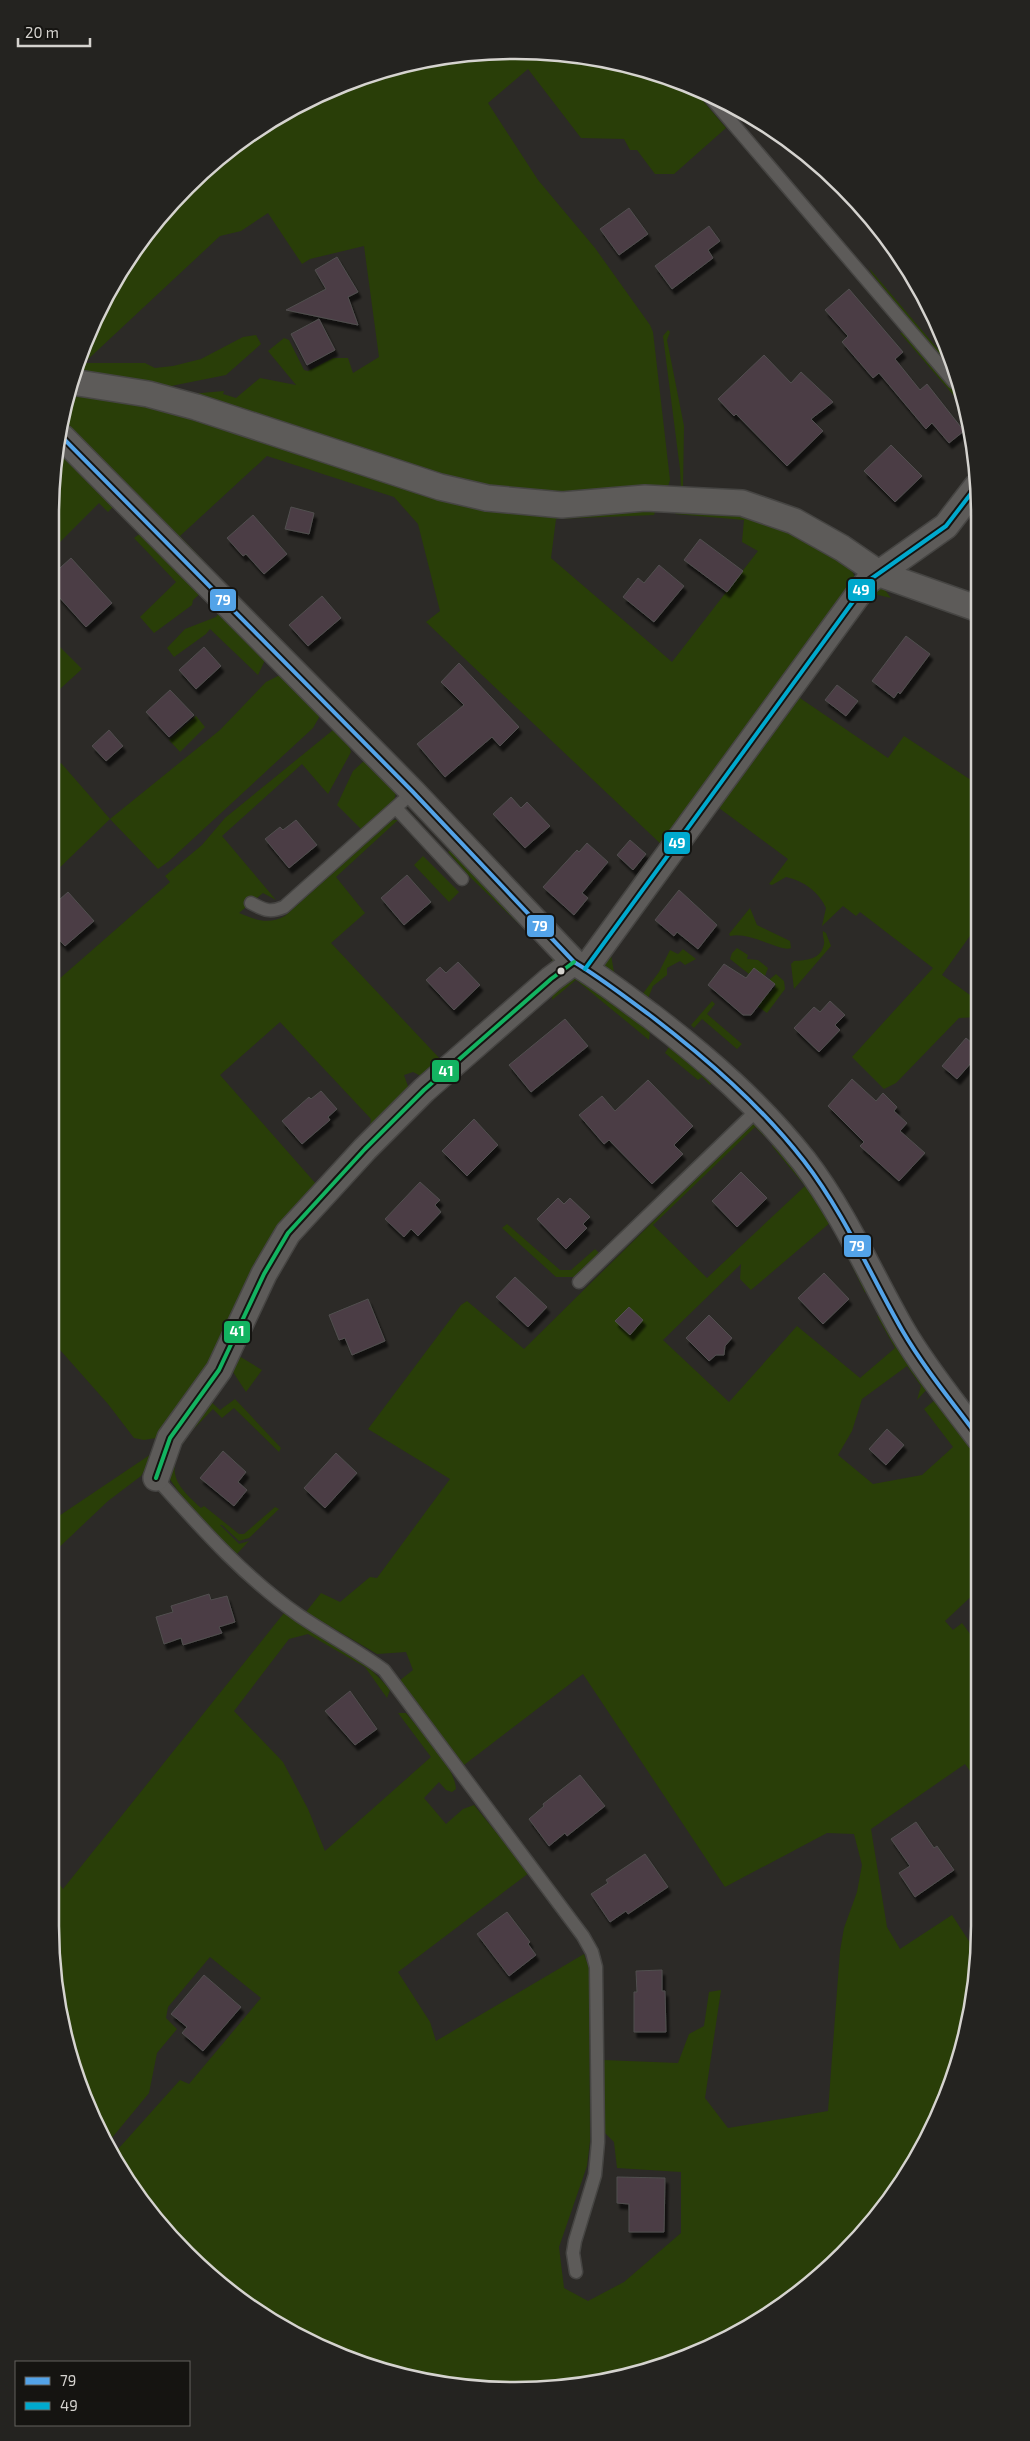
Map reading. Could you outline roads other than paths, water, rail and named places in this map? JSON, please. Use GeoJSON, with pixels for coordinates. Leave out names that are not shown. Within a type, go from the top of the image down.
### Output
{"type":"FeatureCollection","features":[{"type":"Feature","properties":{"kind":"street"},"geometry":{"type":"LineString","coordinates":[[78,383],[148,394],[196,407],[440,487],[487,498],[562,505],[645,498],[742,503],[794,522],[842,548],[880,574],[971,606]]}},
{"type":"Feature","properties":{"kind":"street"},"geometry":{"type":"LineString","coordinates":[[65,441],[442,842],[579,965],[673,1033],[753,1103],[804,1162],[843,1219],[903,1332],[971,1427]]}},
{"type":"Feature","properties":{"kind":"street"},"geometry":{"type":"LineString","coordinates":[[156,1478],[170,1438],[183,1416],[219,1370],[264,1274],[288,1233],[365,1149],[424,1090],[551,979],[579,965],[868,580],[880,574],[946,526],[970,494]]}},
{"type":"Feature","properties":{"kind":"lane"},"geometry":{"type":"LineString","coordinates":[[719,107],[950,377]]}},
{"type":"Feature","properties":{"kind":"lane"},"geometry":{"type":"LineString","coordinates":[[251,903],[264,911],[274,912],[284,906],[404,800]]}},
{"type":"Feature","properties":{"kind":"lane"},"geometry":{"type":"LineString","coordinates":[[442,842],[462,879]]}},
{"type":"Feature","properties":{"kind":"lane"},"geometry":{"type":"LineString","coordinates":[[580,1282],[750,1117],[753,1103]]}},
{"type":"Feature","properties":{"kind":"lane"},"geometry":{"type":"LineString","coordinates":[[156,1478],[202,1530],[246,1572],[300,1616],[358,1651],[384,1670],[583,1936],[592,1952],[596,1967],[598,2142],[595,2174],[575,2241],[573,2253],[576,2272]]}}]}
